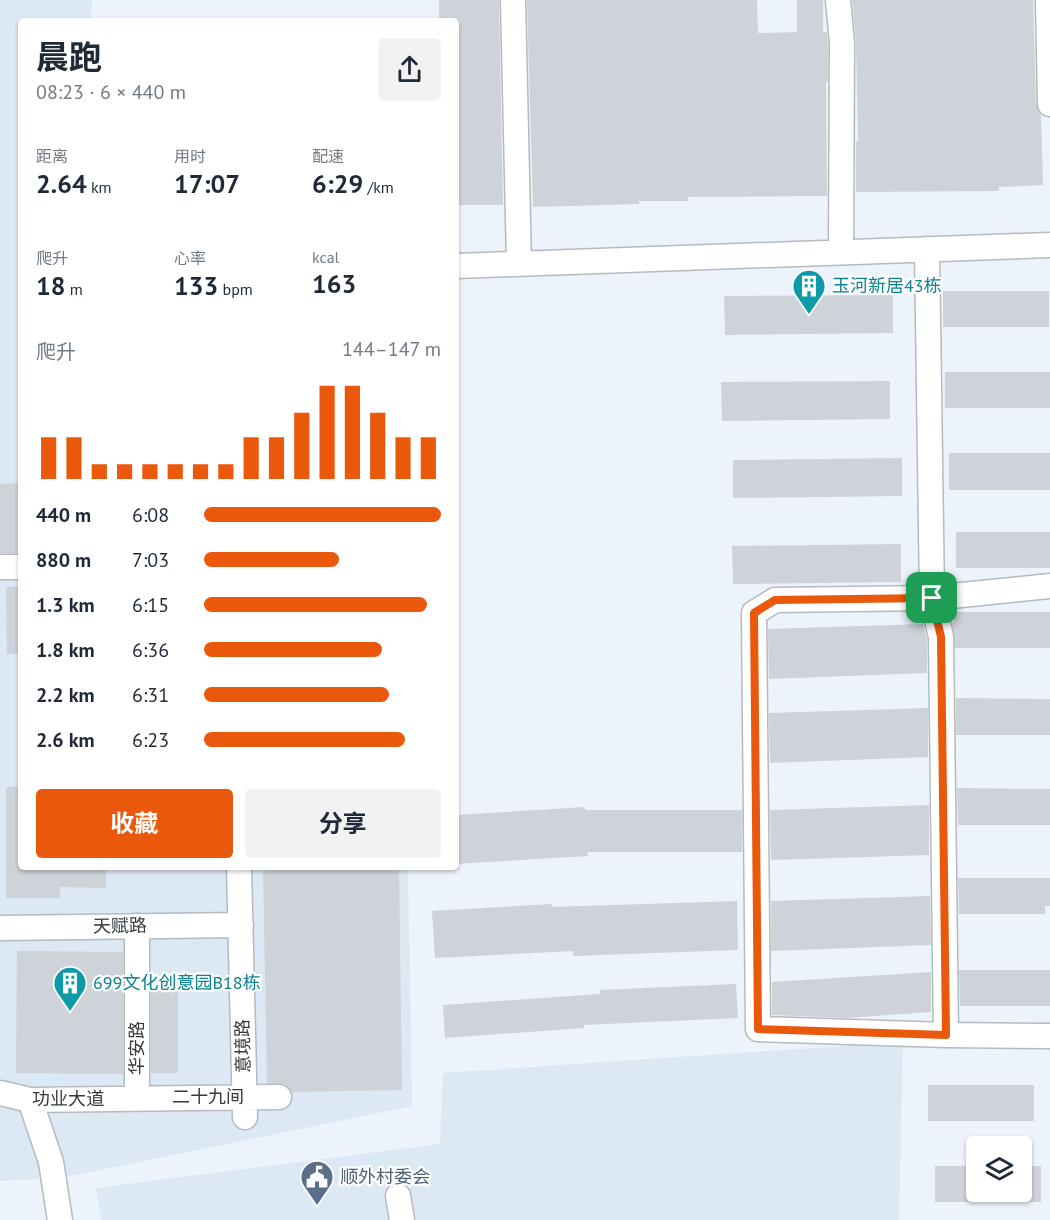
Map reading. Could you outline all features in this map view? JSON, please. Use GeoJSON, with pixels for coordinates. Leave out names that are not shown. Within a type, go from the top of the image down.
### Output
{"type":"FeatureCollection","features":[{"type":"Feature","properties":{"kind":"street"},"geometry":{"type":"LineString","coordinates":[[513,0],[519,264]]}},
{"type":"Feature","properties":{"kind":"street"},"geometry":{"type":"LineString","coordinates":[[838,0],[842,44],[840,252]]}},
{"type":"Feature","properties":{"kind":"street"},"geometry":{"type":"LineString","coordinates":[[1048,0],[1050,104]]}},
{"type":"Feature","properties":{"kind":"street"},"geometry":{"type":"LineString","coordinates":[[459,266],[1050,245]]}},
{"type":"Feature","properties":{"kind":"street"},"geometry":{"type":"LineString","coordinates":[[927,249],[932,598],[941,637],[946,1035]]}},
{"type":"Feature","properties":{"kind":"street"},"geometry":{"type":"LineString","coordinates":[[0,567],[18,567]]}},
{"type":"Feature","properties":{"kind":"street"},"geometry":{"type":"LineString","coordinates":[[1050,586],[932,598],[775,600],[754,613],[758,1029],[1050,1036]]}},
{"type":"Feature","properties":{"kind":"street","name":"意境路"},"geometry":{"type":"LineString","coordinates":[[240,870],[245,1107]]}},
{"type":"Feature","properties":{"kind":"street","name":"天赋路"},"geometry":{"type":"LineString","coordinates":[[0,928],[241,925]]}},
{"type":"Feature","properties":{"kind":"street","name":"华安路"},"geometry":{"type":"LineString","coordinates":[[137,926],[137,1098]]}},
{"type":"Feature","properties":{"kind":"street","name":"功业大道"},"geometry":{"type":"LineString","coordinates":[[0,1093],[30,1100],[137,1098]]}},
{"type":"Feature","properties":{"kind":"street","name":"二十九间"},"geometry":{"type":"LineString","coordinates":[[137,1098],[245,1107],[279,1097]]}},
{"type":"Feature","properties":{"kind":"street"},"geometry":{"type":"LineString","coordinates":[[30,1100],[51,1162],[60,1220]]}},
{"type":"Feature","properties":{"kind":"street"},"geometry":{"type":"LineString","coordinates":[[398,1196],[402,1220]]}},
{"type":"Feature","properties":{"kind":"shaded area"},"geometry":{"type":"Polygon","coordinates":[[[0,0],[92,0],[91,18],[18,18],[18,870],[408,870],[412,1106],[61,1178],[0,1181],[0,0]]]}},
{"type":"Feature","properties":{"kind":"shaded area"},"geometry":{"type":"Polygon","coordinates":[[[903,1042],[899,1220],[101,1220],[96,1188],[440,1144],[443,1073],[903,1042]]]}},
{"type":"Feature","properties":{"kind":"building"},"geometry":{"type":"Polygon","coordinates":[[[439,0],[499,0],[503,205],[459,205],[459,18],[439,18],[439,0]]]}},
{"type":"Feature","properties":{"kind":"building"},"geometry":{"type":"Polygon","coordinates":[[[527,0],[757,0],[758,33],[797,32],[797,0],[823,0],[823,32],[827,32],[828,44],[827,196],[688,197],[688,201],[639,201],[639,204],[533,207],[527,0]]]}},
{"type":"Feature","properties":{"kind":"building"},"geometry":{"type":"Polygon","coordinates":[[[852,0],[1033,0],[1036,104],[1041,115],[1043,185],[999,187],[999,191],[856,192],[856,141],[858,141],[856,43],[852,0]]]}},
{"type":"Feature","properties":{"kind":"building"},"geometry":{"type":"Polygon","coordinates":[[[943,291],[1049,291],[1049,327],[943,327],[943,291]]]}},
{"type":"Feature","properties":{"kind":"building","name":"玉河新居43栋"},"geometry":{"type":"Polygon","coordinates":[[[893,295],[893,333],[725,335],[724,296],[893,295]]]}},
{"type":"Feature","properties":{"kind":"building"},"geometry":{"type":"Polygon","coordinates":[[[945,372],[1050,372],[1050,408],[945,408],[945,372]]]}},
{"type":"Feature","properties":{"kind":"building"},"geometry":{"type":"Polygon","coordinates":[[[890,381],[890,419],[722,421],[721,382],[890,381]]]}},
{"type":"Feature","properties":{"kind":"building"},"geometry":{"type":"Polygon","coordinates":[[[949,453],[1050,453],[1050,490],[949,490],[949,453]]]}},
{"type":"Feature","properties":{"kind":"building"},"geometry":{"type":"Polygon","coordinates":[[[902,458],[902,496],[733,498],[733,460],[902,458]]]}},
{"type":"Feature","properties":{"kind":"building"},"geometry":{"type":"Polygon","coordinates":[[[18,483],[18,553],[0,553],[0,484],[18,483]]]}},
{"type":"Feature","properties":{"kind":"building"},"geometry":{"type":"Polygon","coordinates":[[[956,532],[1050,532],[1050,568],[956,568],[956,532]]]}},
{"type":"Feature","properties":{"kind":"building"},"geometry":{"type":"Polygon","coordinates":[[[901,544],[901,582],[733,584],[732,546],[901,544]]]}},
{"type":"Feature","properties":{"kind":"building"},"geometry":{"type":"Polygon","coordinates":[[[6,587],[18,587],[18,654],[7,654],[6,587]]]}},
{"type":"Feature","properties":{"kind":"building"},"geometry":{"type":"Polygon","coordinates":[[[954,612],[1050,612],[1050,648],[955,648],[952,623],[954,623],[954,612]]]}},
{"type":"Feature","properties":{"kind":"building"},"geometry":{"type":"Polygon","coordinates":[[[923,624],[927,639],[927,673],[769,679],[768,629],[923,624]]]}},
{"type":"Feature","properties":{"kind":"building"},"geometry":{"type":"Polygon","coordinates":[[[956,698],[1050,699],[1050,735],[956,735],[956,698]]]}},
{"type":"Feature","properties":{"kind":"building"},"geometry":{"type":"Polygon","coordinates":[[[928,708],[928,757],[770,763],[769,713],[928,708]]]}},
{"type":"Feature","properties":{"kind":"building"},"geometry":{"type":"Polygon","coordinates":[[[6,787],[18,787],[18,870],[106,870],[106,888],[60,887],[60,898],[6,898],[6,787]]]}},
{"type":"Feature","properties":{"kind":"building"},"geometry":{"type":"Polygon","coordinates":[[[957,788],[1050,789],[1050,825],[958,825],[957,788]]]}},
{"type":"Feature","properties":{"kind":"building"},"geometry":{"type":"Polygon","coordinates":[[[929,805],[929,855],[771,860],[770,810],[929,805]]]}},
{"type":"Feature","properties":{"kind":"building"},"geometry":{"type":"Polygon","coordinates":[[[585,807],[585,810],[740,810],[742,811],[742,852],[587,852],[588,856],[459,864],[459,815],[585,807]]]}},
{"type":"Feature","properties":{"kind":"building"},"geometry":{"type":"Polygon","coordinates":[[[263,870],[399,870],[402,1090],[292,1092],[285,1084],[267,1083],[263,870]]]}},
{"type":"Feature","properties":{"kind":"building"},"geometry":{"type":"Polygon","coordinates":[[[958,878],[1050,878],[1050,906],[1045,906],[1045,914],[959,914],[958,878]]]}},
{"type":"Feature","properties":{"kind":"building"},"geometry":{"type":"Polygon","coordinates":[[[930,896],[931,945],[771,951],[771,901],[930,896]]]}},
{"type":"Feature","properties":{"kind":"building"},"geometry":{"type":"Polygon","coordinates":[[[737,901],[738,950],[573,956],[573,951],[435,958],[432,911],[552,904],[552,907],[737,901]]]}},
{"type":"Feature","properties":{"kind":"building","name":"699文化创意园B18栋"},"geometry":{"type":"Polygon","coordinates":[[[17,951],[123,952],[123,1074],[16,1073],[17,951]]]}},
{"type":"Feature","properties":{"kind":"building"},"geometry":{"type":"Polygon","coordinates":[[[959,970],[1050,970],[1050,1006],[960,1006],[959,970]]]}},
{"type":"Feature","properties":{"kind":"building"},"geometry":{"type":"Polygon","coordinates":[[[931,972],[931,1012],[847,1018],[772,1015],[772,982],[931,972]]]}},
{"type":"Feature","properties":{"kind":"building"},"geometry":{"type":"Polygon","coordinates":[[[151,981],[178,981],[178,1073],[151,1073],[151,981]]]}},
{"type":"Feature","properties":{"kind":"building"},"geometry":{"type":"Polygon","coordinates":[[[736,984],[738,1018],[584,1025],[584,1028],[445,1038],[443,1005],[600,994],[600,990],[736,984]]]}},
{"type":"Feature","properties":{"kind":"building"},"geometry":{"type":"Polygon","coordinates":[[[928,1085],[1034,1085],[1034,1121],[928,1121],[928,1085]]]}},
{"type":"Feature","properties":{"kind":"building"},"geometry":{"type":"Polygon","coordinates":[[[935,1166],[966,1166],[966,1202],[935,1202],[935,1166]]]}},
{"type":"Feature","properties":{"kind":"building"},"geometry":{"type":"Polygon","coordinates":[[[1032,1166],[1041,1166],[1041,1202],[1032,1202],[1032,1166]]]}},
{"type":"Feature","properties":{"kind":"place","name":"玉河新居43栋"},"geometry":{"type":"Point","coordinates":[809,315]}},
{"type":"Feature","properties":{"kind":"place","name":"699文化创意园B18栋"},"geometry":{"type":"Point","coordinates":[70,1012]}},
{"type":"Feature","properties":{"kind":"place","name":"顺外村委会"},"geometry":{"type":"Point","coordinates":[317,1206]}},
{"type":"Feature","properties":{"kind":"route"},"geometry":{"type":"LineString","coordinates":[[932,598],[941,637],[946,1035],[758,1029],[754,613],[775,600],[932,598]]}}]}
